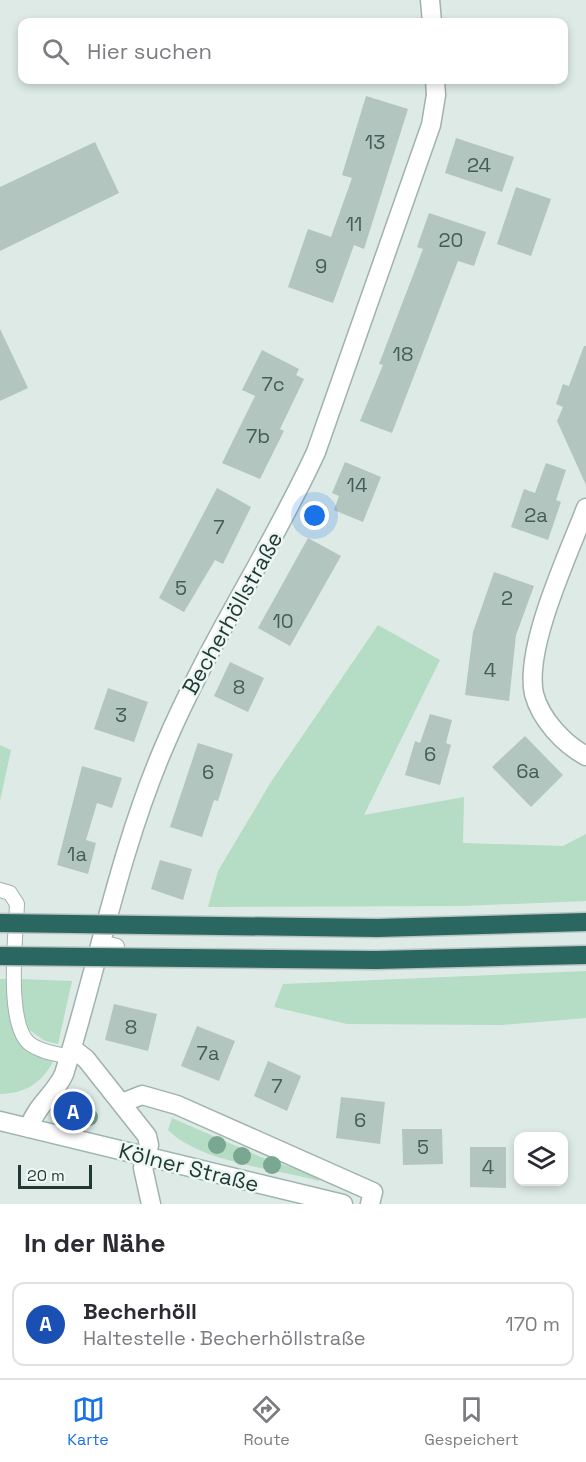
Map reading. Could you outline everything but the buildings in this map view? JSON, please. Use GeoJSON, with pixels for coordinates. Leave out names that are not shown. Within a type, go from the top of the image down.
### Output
{"type":"FeatureCollection","features":[{"type":"Feature","properties":{"kind":"highway"},"geometry":{"type":"LineString","coordinates":[[0,923],[376,928],[586,922]]}},
{"type":"Feature","properties":{"kind":"highway"},"geometry":{"type":"LineString","coordinates":[[0,956],[376,960],[586,956]]}},
{"type":"Feature","properties":{"kind":"street"},"geometry":{"type":"LineString","coordinates":[[430,0],[432,18]]}},
{"type":"Feature","properties":{"kind":"street","name":"Becherhöllstraße"},"geometry":{"type":"LineString","coordinates":[[29,1128],[35,1114],[60,1084],[71,1053],[109,944],[144,797],[163,748],[201,669],[295,498],[316,452],[431,125],[435,84]]}},
{"type":"Feature","properties":{"kind":"street"},"geometry":{"type":"LineString","coordinates":[[586,508],[548,609],[534,662],[534,694],[548,721],[567,746],[586,756]]}},
{"type":"Feature","properties":{"kind":"street"},"geometry":{"type":"LineString","coordinates":[[71,1053],[86,1059],[147,1136],[149,1145],[144,1175],[152,1204]]}},
{"type":"Feature","properties":{"kind":"street","name":"Kölner Straße"},"geometry":{"type":"LineString","coordinates":[[122,1103],[142,1095],[177,1105],[373,1192],[370,1204]]}},
{"type":"Feature","properties":{"kind":"street","name":"Kölner Straße"},"geometry":{"type":"LineString","coordinates":[[0,1121],[343,1204]]}},
{"type":"Feature","properties":{"kind":"lane"},"geometry":{"type":"LineString","coordinates":[[0,890],[10,893],[17,904],[15,983],[20,1030],[31,1044],[71,1053]]}},
{"type":"Feature","properties":{"kind":"green space"},"geometry":{"type":"Polygon","coordinates":[[[378,625],[440,660],[364,815],[464,797],[463,843],[563,846],[586,834],[586,901],[463,906],[208,907],[218,871],[271,782],[378,625]]]}},
{"type":"Feature","properties":{"kind":"green space"},"geometry":{"type":"Polygon","coordinates":[[[0,745],[11,750],[0,801],[0,745]]]}},
{"type":"Feature","properties":{"kind":"green space"},"geometry":{"type":"Polygon","coordinates":[[[586,971],[586,1018],[502,1025],[347,1024],[274,1007],[283,984],[586,971]]]}},
{"type":"Feature","properties":{"kind":"green space"},"geometry":{"type":"Polygon","coordinates":[[[0,979],[7,979],[11,1019],[20,1041],[38,1056],[53,1062],[43,1076],[31,1086],[17,1092],[0,1094],[0,979]]]}},
{"type":"Feature","properties":{"kind":"green space"},"geometry":{"type":"Polygon","coordinates":[[[20,979],[72,981],[58,1044],[45,1041],[28,1029],[21,1003],[20,979]]]}},
{"type":"Feature","properties":{"kind":"green space"},"geometry":{"type":"Polygon","coordinates":[[[172,1118],[261,1157],[318,1177],[319,1181],[239,1163],[199,1150],[168,1130],[172,1118]]]}},
{"type":"Feature","properties":{"kind":"place","name":"Becherhöll"},"geometry":{"type":"Point","coordinates":[73,1111]}}]}
